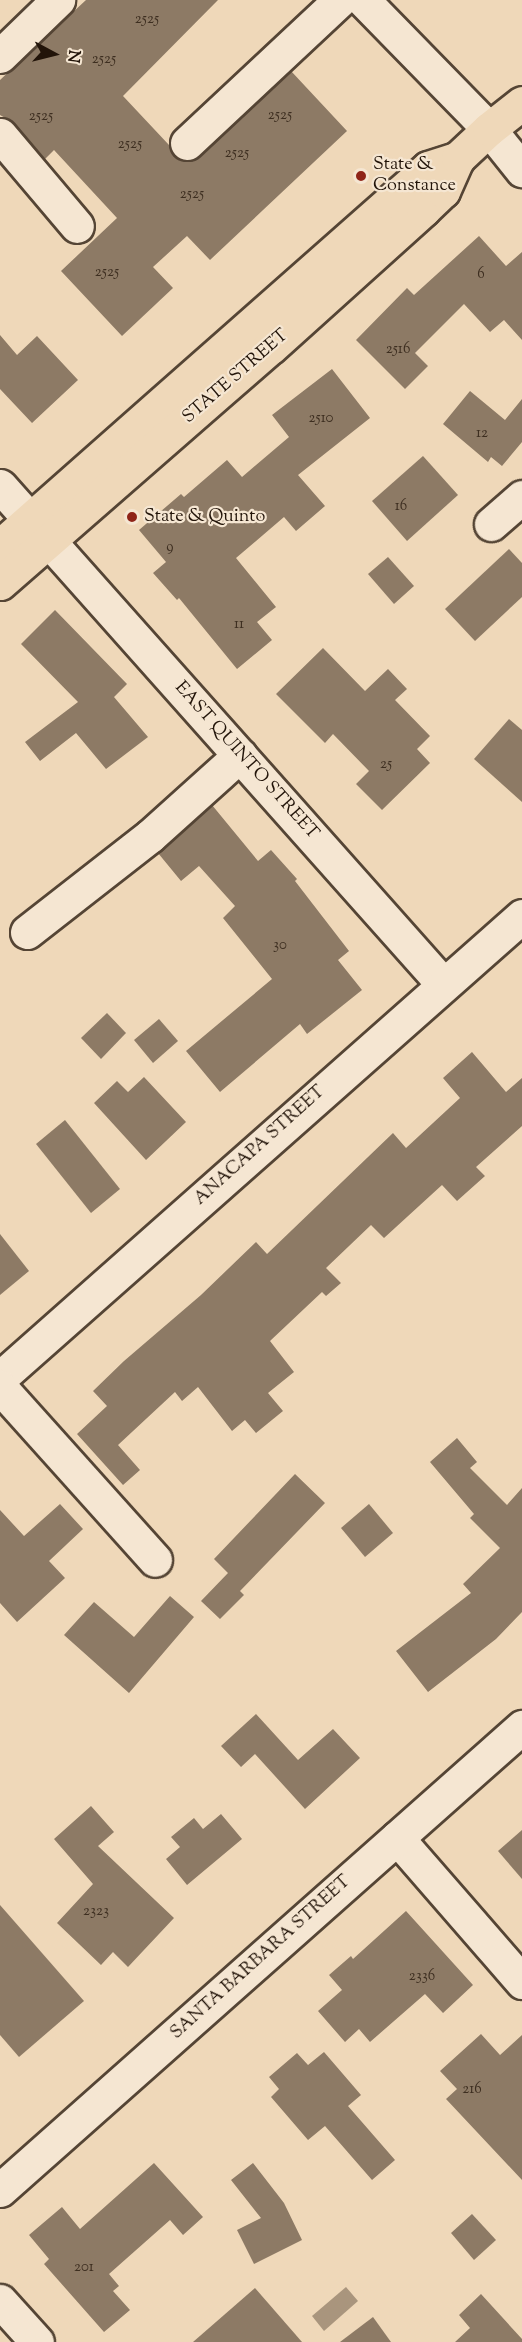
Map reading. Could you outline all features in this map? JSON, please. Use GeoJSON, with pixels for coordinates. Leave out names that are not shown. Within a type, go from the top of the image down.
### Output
{"type":"FeatureCollection","features":[{"type":"Feature","properties":{"kind":"main road","name":"STATE STREET"},"geometry":{"type":"LineString","coordinates":[[0,583],[40,529],[262,335],[443,191],[458,158],[522,103]]}},
{"type":"Feature","properties":{"kind":"main road","name":"STATE STREET"},"geometry":{"type":"LineString","coordinates":[[0,546],[40,529]]}},
{"type":"Feature","properties":{"kind":"street"},"geometry":{"type":"LineString","coordinates":[[0,56],[58,0]]}},
{"type":"Feature","properties":{"kind":"street"},"geometry":{"type":"LineString","coordinates":[[187,143],[340,0]]}},
{"type":"Feature","properties":{"kind":"street"},"geometry":{"type":"LineString","coordinates":[[363,0],[489,129],[522,170]]}},
{"type":"Feature","properties":{"kind":"street"},"geometry":{"type":"LineString","coordinates":[[0,135],[77,226]]}},
{"type":"Feature","properties":{"kind":"street","name":"EAST QUINTO STREET"},"geometry":{"type":"LineString","coordinates":[[0,486],[443,984]]}},
{"type":"Feature","properties":{"kind":"street"},"geometry":{"type":"LineString","coordinates":[[491,524],[522,496]]}},
{"type":"Feature","properties":{"kind":"street"},"geometry":{"type":"LineString","coordinates":[[27,932],[150,836],[240,755]]}},
{"type":"Feature","properties":{"kind":"street","name":"ANACAPA STREET"},"geometry":{"type":"LineString","coordinates":[[0,1377],[522,916]]}},
{"type":"Feature","properties":{"kind":"street"},"geometry":{"type":"LineString","coordinates":[[0,1387],[155,1560]]}},
{"type":"Feature","properties":{"kind":"street","name":"SANTA BARBARA STREET"},"geometry":{"type":"LineString","coordinates":[[0,2190],[522,1727]]}},
{"type":"Feature","properties":{"kind":"street"},"geometry":{"type":"LineString","coordinates":[[397,1838],[522,1982]]}},
{"type":"Feature","properties":{"kind":"street"},"geometry":{"type":"LineString","coordinates":[[0,2301],[36,2342]]}},
{"type":"Feature","properties":{"kind":"shaded area"},"geometry":{"type":"Polygon","coordinates":[[[346,2287],[358,2301],[324,2331],[312,2316],[346,2287]]]}},
{"type":"Feature","properties":{"kind":"building"},"geometry":{"type":"Polygon","coordinates":[[[86,0],[218,0],[123,96],[169,145],[173,155],[181,161],[191,161],[200,157],[291,71],[347,131],[210,260],[187,236],[153,267],[173,288],[122,336],[61,271],[117,218],[54,150],[45,159],[14,123],[0,115],[0,80],[86,0]]]}},
{"type":"Feature","properties":{"kind":"building"},"geometry":{"type":"Polygon","coordinates":[[[479,236],[506,266],[522,252],[522,340],[504,320],[490,332],[464,304],[415,353],[428,366],[405,389],[356,340],[407,288],[414,295],[479,236]]]}},
{"type":"Feature","properties":{"kind":"building"},"geometry":{"type":"Polygon","coordinates":[[[0,335],[17,355],[37,336],[78,380],[32,423],[0,389],[0,335]]]}},
{"type":"Feature","properties":{"kind":"building"},"geometry":{"type":"Polygon","coordinates":[[[332,369],[370,418],[298,475],[325,506],[296,531],[284,517],[236,558],[276,607],[257,622],[272,640],[237,669],[179,598],[177,600],[153,573],[166,562],[139,530],[181,494],[184,497],[227,460],[242,477],[289,437],[272,415],[332,369]]]}},
{"type":"Feature","properties":{"kind":"building"},"geometry":{"type":"Polygon","coordinates":[[[470,391],[505,420],[522,399],[522,442],[502,466],[491,457],[488,462],[443,424],[470,391]]]}},
{"type":"Feature","properties":{"kind":"building"},"geometry":{"type":"Polygon","coordinates":[[[423,456],[458,495],[407,541],[372,501],[423,456]]]}},
{"type":"Feature","properties":{"kind":"building"},"geometry":{"type":"Polygon","coordinates":[[[509,549],[522,563],[522,597],[475,641],[445,609],[509,549]]]}},
{"type":"Feature","properties":{"kind":"building"},"geometry":{"type":"Polygon","coordinates":[[[388,557],[414,586],[394,604],[368,574],[388,557]]]}},
{"type":"Feature","properties":{"kind":"building"},"geometry":{"type":"Polygon","coordinates":[[[55,610],[127,684],[114,697],[148,737],[106,769],[76,733],[40,761],[25,742],[78,702],[21,644],[55,610]]]}},
{"type":"Feature","properties":{"kind":"building"},"geometry":{"type":"Polygon","coordinates":[[[323,648],[365,691],[388,669],[407,689],[395,700],[430,736],[417,749],[430,763],[382,810],[356,784],[369,771],[333,734],[325,743],[276,694],[323,648]]]}},
{"type":"Feature","properties":{"kind":"building"},"geometry":{"type":"Polygon","coordinates":[[[509,719],[522,730],[522,802],[474,759],[509,719]]]}},
{"type":"Feature","properties":{"kind":"building"},"geometry":{"type":"Polygon","coordinates":[[[212,805],[258,861],[271,850],[297,879],[295,881],[349,951],[338,960],[362,990],[307,1034],[300,1024],[220,1092],[186,1051],[272,979],[223,918],[235,906],[199,866],[181,881],[158,853],[212,805]]]}},
{"type":"Feature","properties":{"kind":"building"},"geometry":{"type":"Polygon","coordinates":[[[107,1013],[126,1033],[101,1059],[81,1038],[107,1013]]]}},
{"type":"Feature","properties":{"kind":"building"},"geometry":{"type":"Polygon","coordinates":[[[159,1019],[178,1041],[153,1063],[134,1040],[159,1019]]]}},
{"type":"Feature","properties":{"kind":"building"},"geometry":{"type":"Polygon","coordinates":[[[472,1052],[506,1092],[522,1078],[522,1126],[476,1167],[485,1176],[457,1201],[442,1185],[384,1238],[371,1225],[326,1268],[341,1283],[326,1296],[322,1292],[270,1341],[294,1372],[268,1393],[283,1411],[256,1433],[245,1420],[232,1431],[198,1387],[182,1401],[175,1392],[118,1445],[140,1470],[123,1485],[77,1434],[107,1406],[93,1391],[124,1361],[201,1295],[256,1242],[267,1254],[393,1133],[406,1148],[460,1098],[443,1078],[472,1052]]]}},
{"type":"Feature","properties":{"kind":"building"},"geometry":{"type":"Polygon","coordinates":[[[144,1077],[186,1122],[146,1160],[94,1103],[117,1081],[128,1092],[144,1077]]]}},
{"type":"Feature","properties":{"kind":"building"},"geometry":{"type":"Polygon","coordinates":[[[65,1120],[120,1189],[91,1213],[36,1144],[65,1120]]]}},
{"type":"Feature","properties":{"kind":"building"},"geometry":{"type":"Polygon","coordinates":[[[0,1234],[29,1271],[0,1295],[0,1234]]]}},
{"type":"Feature","properties":{"kind":"building"},"geometry":{"type":"Polygon","coordinates":[[[457,1438],[477,1462],[470,1468],[507,1505],[522,1488],[522,1612],[496,1639],[428,1692],[396,1651],[471,1593],[463,1584],[500,1548],[470,1518],[474,1514],[430,1462],[457,1438]]]}},
{"type":"Feature","properties":{"kind":"building"},"geometry":{"type":"Polygon","coordinates":[[[295,1474],[325,1503],[240,1591],[244,1595],[220,1619],[201,1601],[228,1573],[214,1559],[295,1474]]]}},
{"type":"Feature","properties":{"kind":"building"},"geometry":{"type":"Polygon","coordinates":[[[60,1504],[83,1529],[49,1561],[65,1578],[17,1622],[0,1603],[0,1510],[24,1536],[60,1504]]]}},
{"type":"Feature","properties":{"kind":"building"},"geometry":{"type":"Polygon","coordinates":[[[369,1504],[393,1533],[365,1557],[341,1528],[369,1504]]]}},
{"type":"Feature","properties":{"kind":"building"},"geometry":{"type":"Polygon","coordinates":[[[170,1596],[194,1617],[129,1693],[64,1635],[94,1602],[134,1637],[170,1596]]]}},
{"type":"Feature","properties":{"kind":"building"},"geometry":{"type":"Polygon","coordinates":[[[256,1714],[298,1760],[333,1729],[360,1758],[305,1809],[255,1754],[241,1767],[221,1746],[256,1714]]]}},
{"type":"Feature","properties":{"kind":"building"},"geometry":{"type":"Polygon","coordinates":[[[91,1806],[114,1832],[98,1846],[174,1918],[128,1967],[113,1952],[101,1965],[57,1923],[93,1884],[54,1839],[91,1806]]]}},
{"type":"Feature","properties":{"kind":"building"},"geometry":{"type":"Polygon","coordinates":[[[221,1814],[242,1839],[187,1885],[166,1859],[180,1847],[171,1837],[194,1818],[203,1829],[221,1814]]]}},
{"type":"Feature","properties":{"kind":"building"},"geometry":{"type":"Polygon","coordinates":[[[522,1830],[522,1879],[498,1851],[522,1830]]]}},
{"type":"Feature","properties":{"kind":"building"},"geometry":{"type":"Polygon","coordinates":[[[0,1905],[84,2001],[19,2057],[0,2035],[0,1905]]]}},
{"type":"Feature","properties":{"kind":"building"},"geometry":{"type":"Polygon","coordinates":[[[406,1911],[473,1985],[443,2013],[425,1994],[370,2042],[359,2029],[345,2042],[318,2011],[342,1990],[329,1975],[351,1956],[353,1959],[406,1911]]]}},
{"type":"Feature","properties":{"kind":"building"},"geometry":{"type":"Polygon","coordinates":[[[481,2034],[500,2055],[522,2035],[522,2180],[446,2099],[457,2089],[440,2071],[481,2034]]]}},
{"type":"Feature","properties":{"kind":"building"},"geometry":{"type":"Polygon","coordinates":[[[324,2052],[361,2095],[348,2106],[395,2160],[372,2180],[325,2126],[308,2140],[271,2097],[279,2089],[269,2077],[297,2053],[308,2065],[324,2052]]]}},
{"type":"Feature","properties":{"kind":"building"},"geometry":{"type":"Polygon","coordinates":[[[154,2163],[203,2217],[183,2235],[170,2220],[109,2274],[119,2286],[113,2291],[130,2310],[104,2332],[44,2264],[49,2259],[29,2235],[62,2207],[80,2229],[154,2163]]]}},
{"type":"Feature","properties":{"kind":"building"},"geometry":{"type":"Polygon","coordinates":[[[253,2163],[284,2203],[302,2240],[254,2264],[237,2230],[261,2218],[231,2180],[253,2163]]]}},
{"type":"Feature","properties":{"kind":"building"},"geometry":{"type":"Polygon","coordinates":[[[472,2214],[496,2240],[474,2260],[451,2233],[472,2214]]]}},
{"type":"Feature","properties":{"kind":"building"},"geometry":{"type":"Polygon","coordinates":[[[255,2288],[302,2342],[193,2342],[255,2288]]]}},
{"type":"Feature","properties":{"kind":"building"},"geometry":{"type":"Polygon","coordinates":[[[481,2294],[522,2339],[522,2342],[455,2342],[470,2328],[459,2315],[481,2294]]]}},
{"type":"Feature","properties":{"kind":"building"},"geometry":{"type":"Polygon","coordinates":[[[373,2317],[391,2342],[340,2342],[373,2317]]]}},
{"type":"Feature","properties":{"kind":"place","name":"State & Constance"},"geometry":{"type":"Point","coordinates":[361,176]}},
{"type":"Feature","properties":{"kind":"place","name":"State & Quinto"},"geometry":{"type":"Point","coordinates":[132,517]}}]}
